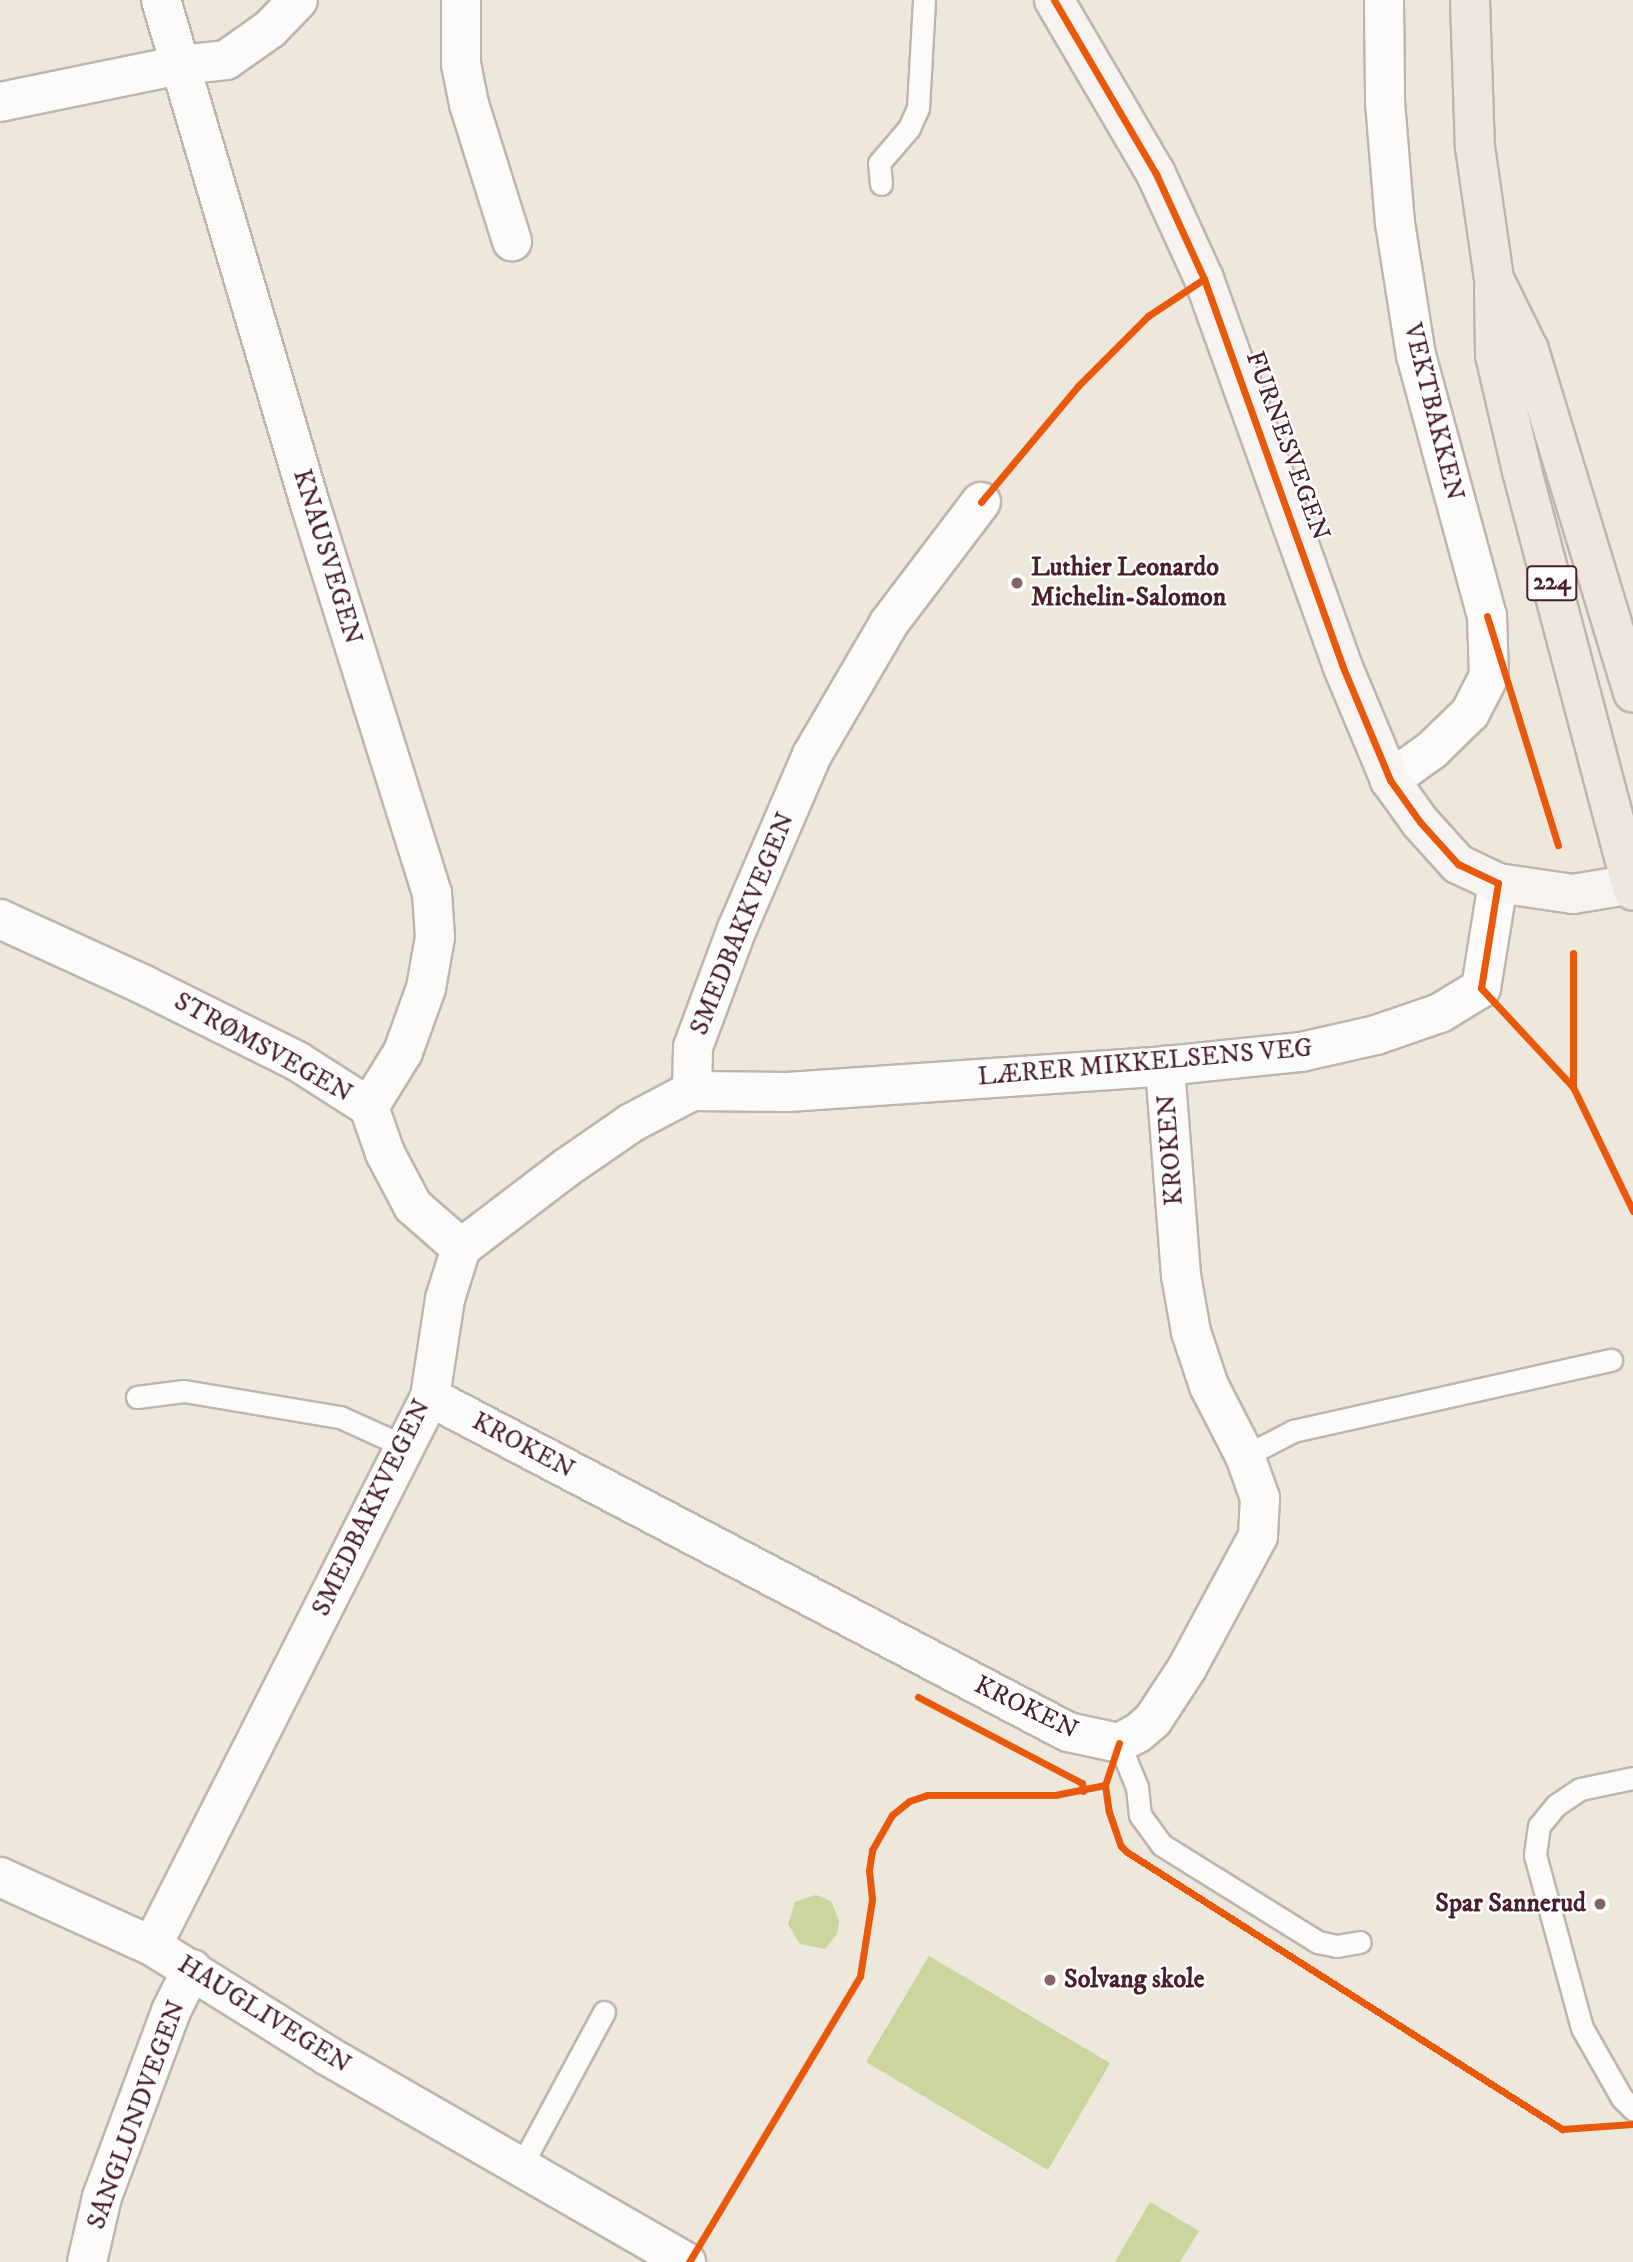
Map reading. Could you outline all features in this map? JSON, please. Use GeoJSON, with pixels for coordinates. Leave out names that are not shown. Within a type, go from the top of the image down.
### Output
{"type":"FeatureCollection","features":[{"type":"Feature","properties":{"kind":"main road","name":"224"},"geometry":{"type":"LineString","coordinates":[[1470,0],[1475,147],[1494,279],[1529,350],[1633,693]]}},
{"type":"Feature","properties":{"kind":"main road","name":"FURNESVEGEN"},"geometry":{"type":"LineString","coordinates":[[1494,279],[1495,355],[1522,471],[1632,886]]}},
{"type":"Feature","properties":{"kind":"street","name":"KNAUSVEGEN"},"geometry":{"type":"LineString","coordinates":[[162,0],[314,517],[432,893],[435,937],[426,988],[402,1052],[369,1107]]}},
{"type":"Feature","properties":{"kind":"street"},"geometry":{"type":"LineString","coordinates":[[0,102],[180,65],[226,60],[270,29],[298,0]]}},
{"type":"Feature","properties":{"kind":"street"},"geometry":{"type":"LineString","coordinates":[[461,0],[461,64],[469,104],[512,241]]}},
{"type":"Feature","properties":{"kind":"street","name":"FURNESVEGEN"},"geometry":{"type":"LineString","coordinates":[[1054,0],[1156,174],[1204,279],[1342,664],[1390,780],[1420,822],[1458,864],[1498,883],[1573,894],[1632,886]]}},
{"type":"Feature","properties":{"kind":"street","name":"VEKTBAKKEN"},"geometry":{"type":"LineString","coordinates":[[1384,0],[1385,102],[1395,223],[1416,355],[1487,616],[1489,676],[1470,713],[1432,750],[1390,780]]}},
{"type":"Feature","properties":{"kind":"street","name":"SMEDBAKKVEGEN"},"geometry":{"type":"LineString","coordinates":[[692,1091],[693,1047],[737,929],[812,755],[889,623],[981,502]]}},
{"type":"Feature","properties":{"kind":"street","name":"LÆRER MIKKELSENS VEG"},"geometry":{"type":"LineString","coordinates":[[692,1091],[788,1092],[1166,1066],[1301,1052],[1376,1035],[1440,1013],[1481,988],[1498,883]]}},
{"type":"Feature","properties":{"kind":"street","name":"STRØMSVEGEN"},"geometry":{"type":"LineString","coordinates":[[0,919],[142,984],[298,1061],[369,1107],[386,1153],[413,1206],[461,1248]]}},
{"type":"Feature","properties":{"kind":"street","name":"KROKEN"},"geometry":{"type":"LineString","coordinates":[[430,1397],[1068,1732],[1119,1743],[1138,1733],[1153,1720],[1187,1668],[1258,1536],[1260,1498],[1245,1456],[1209,1386],[1191,1332],[1181,1275],[1166,1066]]}},
{"type":"Feature","properties":{"kind":"street"},"geometry":{"type":"LineString","coordinates":[[461,1248],[566,1168],[631,1123],[692,1091]]}},
{"type":"Feature","properties":{"kind":"street","name":"SMEDBAKKVEGEN"},"geometry":{"type":"LineString","coordinates":[[152,1946],[430,1397],[445,1299],[461,1248]]}},
{"type":"Feature","properties":{"kind":"street","name":"HAUGLIVEGEN"},"geometry":{"type":"LineString","coordinates":[[0,1877],[152,1946],[328,2056],[686,2262]]}},
{"type":"Feature","properties":{"kind":"street","name":"SANGLUNDVEGEN"},"geometry":{"type":"LineString","coordinates":[[87,2262],[102,2197],[171,2011],[191,1969]]}},
{"type":"Feature","properties":{"kind":"lane"},"geometry":{"type":"LineString","coordinates":[[880,184],[879,163],[909,128],[918,108],[924,0]]}},
{"type":"Feature","properties":{"kind":"lane"},"geometry":{"type":"LineString","coordinates":[[1245,1456],[1293,1430],[1611,1360]]}},
{"type":"Feature","properties":{"kind":"lane"},"geometry":{"type":"LineString","coordinates":[[137,1397],[184,1391],[340,1417],[404,1446]]}},
{"type":"Feature","properties":{"kind":"lane"},"geometry":{"type":"LineString","coordinates":[[1119,1743],[1137,1787],[1140,1815],[1162,1845],[1318,1942],[1337,1946],[1360,1942]]}},
{"type":"Feature","properties":{"kind":"lane"},"geometry":{"type":"LineString","coordinates":[[1633,1778],[1580,1789],[1556,1805],[1539,1826],[1535,1855],[1582,2028],[1622,2098],[1633,2109]]}},
{"type":"Feature","properties":{"kind":"lane"},"geometry":{"type":"LineString","coordinates":[[521,2166],[604,2012]]}},
{"type":"Feature","properties":{"kind":"green space"},"geometry":{"type":"Polygon","coordinates":[[[816,1895],[831,1901],[839,1921],[837,1934],[825,1949],[800,1944],[788,1924],[795,1902],[816,1895]]]}},
{"type":"Feature","properties":{"kind":"green space"},"geometry":{"type":"Polygon","coordinates":[[[929,1956],[1110,2063],[1048,2170],[866,2062],[929,1956]]]}},
{"type":"Feature","properties":{"kind":"green space"},"geometry":{"type":"Polygon","coordinates":[[[1150,2202],[1199,2231],[1180,2262],[1115,2262],[1150,2202]]]}},
{"type":"Feature","properties":{"kind":"cycle path"},"geometry":{"type":"LineString","coordinates":[[1054,0],[1156,174],[1204,279],[1342,665],[1390,780],[1420,822],[1458,864],[1498,883],[1481,988],[1573,1087],[1633,1211]]}},
{"type":"Feature","properties":{"kind":"cycle path"},"geometry":{"type":"LineString","coordinates":[[981,502],[1078,386],[1148,316],[1204,279]]}},
{"type":"Feature","properties":{"kind":"cycle path"},"geometry":{"type":"LineString","coordinates":[[1487,616],[1558,845]]}},
{"type":"Feature","properties":{"kind":"cycle path"},"geometry":{"type":"LineString","coordinates":[[1573,953],[1573,1087]]}},
{"type":"Feature","properties":{"kind":"cycle path"},"geometry":{"type":"LineString","coordinates":[[918,1697],[1082,1783],[1083,1791]]}},
{"type":"Feature","properties":{"kind":"cycle path"},"geometry":{"type":"LineString","coordinates":[[1119,1743],[1105,1785],[1109,1812],[1121,1846],[1127,1852],[1562,2129],[1633,2124]]}},
{"type":"Feature","properties":{"kind":"cycle path"},"geometry":{"type":"LineString","coordinates":[[689,2262],[860,1976],[872,1899],[869,1870],[872,1850],[892,1815],[909,1801],[927,1795],[1055,1795],[1105,1785]]}},
{"type":"Feature","properties":{"kind":"place","name":"Luthier Leonardo Michelin-Salomon"},"geometry":{"type":"Point","coordinates":[1017,583]}},
{"type":"Feature","properties":{"kind":"place","name":"Spar Sannerud"},"geometry":{"type":"Point","coordinates":[1600,1904]}},
{"type":"Feature","properties":{"kind":"place","name":"Solvang skole"},"geometry":{"type":"Point","coordinates":[1050,1980]}}]}
